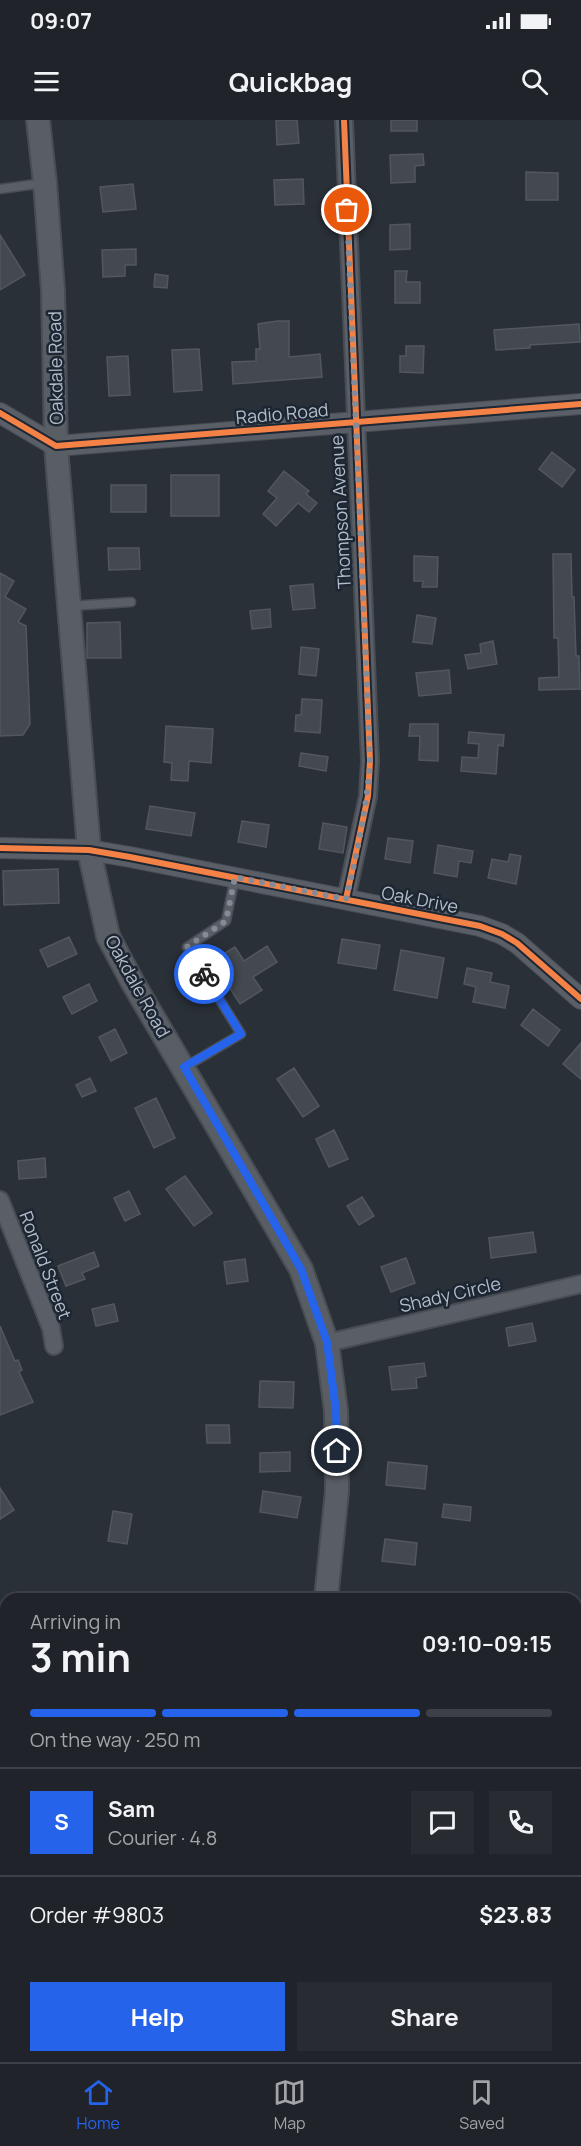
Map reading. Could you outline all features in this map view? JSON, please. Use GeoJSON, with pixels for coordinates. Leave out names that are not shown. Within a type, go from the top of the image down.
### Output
{"type":"FeatureCollection","features":[{"type":"Feature","properties":{"kind":"main road","name":"Oakdale Road"},"geometry":{"type":"LineString","coordinates":[[38,120],[53,291],[57,446],[88,850],[108,936],[133,983],[301,1269],[327,1342],[336,1411],[337,1491],[327,1593]]}},
{"type":"Feature","properties":{"kind":"street","name":"Thompson Avenue"},"geometry":{"type":"LineString","coordinates":[[344,120],[370,761],[368,796],[346,899]]}},
{"type":"Feature","properties":{"kind":"street","name":"Radio Road"},"geometry":{"type":"LineString","coordinates":[[57,446],[581,404]]}},
{"type":"Feature","properties":{"kind":"street"},"geometry":{"type":"LineString","coordinates":[[0,413],[57,446]]}},
{"type":"Feature","properties":{"kind":"street","name":"Oak Drive"},"geometry":{"type":"LineString","coordinates":[[0,848],[88,850],[480,926],[502,934],[531,955],[581,999]]}},
{"type":"Feature","properties":{"kind":"street","name":"Ronald Street"},"geometry":{"type":"LineString","coordinates":[[0,1200],[51,1328],[54,1346]]}},
{"type":"Feature","properties":{"kind":"street","name":"Shady Circle"},"geometry":{"type":"LineString","coordinates":[[327,1342],[581,1284]]}},
{"type":"Feature","properties":{"kind":"lane"},"geometry":{"type":"LineString","coordinates":[[0,188],[45,183]]}},
{"type":"Feature","properties":{"kind":"lane"},"geometry":{"type":"LineString","coordinates":[[69,606],[131,602]]}},
{"type":"Feature","properties":{"kind":"lane"},"geometry":{"type":"LineString","coordinates":[[184,1067],[241,1034],[187,947],[226,921],[235,877]]}},
{"type":"Feature","properties":{"kind":"building"},"geometry":{"type":"Polygon","coordinates":[[[276,120],[297,120],[299,143],[277,145],[276,120]]]}},
{"type":"Feature","properties":{"kind":"building"},"geometry":{"type":"Polygon","coordinates":[[[391,120],[417,120],[417,131],[391,131],[391,120]]]}},
{"type":"Feature","properties":{"kind":"building"},"geometry":{"type":"Polygon","coordinates":[[[423,154],[424,165],[415,166],[415,182],[391,183],[390,155],[423,154]]]}},
{"type":"Feature","properties":{"kind":"building"},"geometry":{"type":"Polygon","coordinates":[[[526,172],[558,173],[558,200],[526,200],[526,172]]]}},
{"type":"Feature","properties":{"kind":"building"},"geometry":{"type":"Polygon","coordinates":[[[303,179],[304,204],[275,205],[274,180],[303,179]]]}},
{"type":"Feature","properties":{"kind":"building"},"geometry":{"type":"Polygon","coordinates":[[[133,184],[136,209],[103,212],[100,187],[133,184]]]}},
{"type":"Feature","properties":{"kind":"building"},"geometry":{"type":"Polygon","coordinates":[[[410,224],[410,249],[390,250],[390,225],[410,224]]]}},
{"type":"Feature","properties":{"kind":"building"},"geometry":{"type":"Polygon","coordinates":[[[0,235],[25,275],[0,290],[0,235]]]}},
{"type":"Feature","properties":{"kind":"building"},"geometry":{"type":"Polygon","coordinates":[[[136,249],[136,265],[125,265],[125,276],[103,277],[102,250],[136,249]]]}},
{"type":"Feature","properties":{"kind":"building"},"geometry":{"type":"Polygon","coordinates":[[[395,271],[407,271],[406,282],[420,282],[420,303],[395,303],[395,271]]]}},
{"type":"Feature","properties":{"kind":"building"},"geometry":{"type":"Polygon","coordinates":[[[155,274],[168,276],[167,288],[154,287],[155,274]]]}},
{"type":"Feature","properties":{"kind":"building"},"geometry":{"type":"Polygon","coordinates":[[[289,321],[289,357],[320,354],[322,377],[233,384],[232,362],[256,361],[256,349],[260,349],[258,324],[289,321]]]}},
{"type":"Feature","properties":{"kind":"building"},"geometry":{"type":"Polygon","coordinates":[[[579,324],[580,342],[496,350],[494,330],[579,324]]]}},
{"type":"Feature","properties":{"kind":"building"},"geometry":{"type":"Polygon","coordinates":[[[406,346],[424,346],[423,373],[400,372],[400,356],[406,356],[406,346]]]}},
{"type":"Feature","properties":{"kind":"building"},"geometry":{"type":"Polygon","coordinates":[[[199,349],[202,390],[174,392],[172,350],[199,349]]]}},
{"type":"Feature","properties":{"kind":"building"},"geometry":{"type":"Polygon","coordinates":[[[128,356],[130,395],[109,396],[107,357],[128,356]]]}},
{"type":"Feature","properties":{"kind":"building"},"geometry":{"type":"Polygon","coordinates":[[[552,452],[575,470],[562,487],[539,469],[552,452]]]}},
{"type":"Feature","properties":{"kind":"building"},"geometry":{"type":"Polygon","coordinates":[[[284,471],[309,491],[306,494],[317,503],[309,512],[298,503],[276,526],[263,514],[277,498],[268,491],[284,471]]]}},
{"type":"Feature","properties":{"kind":"building"},"geometry":{"type":"Polygon","coordinates":[[[171,475],[219,475],[219,516],[171,516],[171,475]]]}},
{"type":"Feature","properties":{"kind":"building"},"geometry":{"type":"Polygon","coordinates":[[[111,485],[146,485],[146,512],[111,512],[111,485]]]}},
{"type":"Feature","properties":{"kind":"building"},"geometry":{"type":"Polygon","coordinates":[[[108,548],[139,548],[140,569],[109,570],[108,548]]]}},
{"type":"Feature","properties":{"kind":"building"},"geometry":{"type":"Polygon","coordinates":[[[553,554],[571,554],[572,597],[574,597],[576,656],[579,656],[580,689],[539,690],[539,678],[559,677],[558,638],[554,638],[553,554]]]}},
{"type":"Feature","properties":{"kind":"building"},"geometry":{"type":"Polygon","coordinates":[[[414,556],[438,557],[437,587],[422,587],[423,581],[414,581],[414,556]]]}},
{"type":"Feature","properties":{"kind":"building"},"geometry":{"type":"Polygon","coordinates":[[[0,573],[14,581],[5,597],[26,609],[18,622],[26,626],[30,724],[23,735],[0,736],[0,573]]]}},
{"type":"Feature","properties":{"kind":"building"},"geometry":{"type":"Polygon","coordinates":[[[313,584],[315,608],[293,610],[290,586],[313,584]]]}},
{"type":"Feature","properties":{"kind":"building"},"geometry":{"type":"Polygon","coordinates":[[[270,609],[271,627],[252,629],[250,611],[270,609]]]}},
{"type":"Feature","properties":{"kind":"building"},"geometry":{"type":"Polygon","coordinates":[[[417,615],[436,618],[432,644],[413,642],[417,615]]]}},
{"type":"Feature","properties":{"kind":"building"},"geometry":{"type":"Polygon","coordinates":[[[120,622],[121,658],[87,658],[87,623],[120,622]]]}},
{"type":"Feature","properties":{"kind":"building"},"geometry":{"type":"Polygon","coordinates":[[[493,641],[497,664],[468,669],[465,655],[481,653],[480,644],[493,641]]]}},
{"type":"Feature","properties":{"kind":"building"},"geometry":{"type":"Polygon","coordinates":[[[301,647],[319,649],[316,676],[299,674],[301,647]]]}},
{"type":"Feature","properties":{"kind":"building"},"geometry":{"type":"Polygon","coordinates":[[[449,670],[451,693],[419,696],[416,673],[449,670]]]}},
{"type":"Feature","properties":{"kind":"building"},"geometry":{"type":"Polygon","coordinates":[[[302,699],[322,700],[320,733],[295,731],[296,715],[301,715],[302,699]]]}},
{"type":"Feature","properties":{"kind":"building"},"geometry":{"type":"Polygon","coordinates":[[[410,724],[438,724],[438,761],[419,760],[420,736],[409,736],[410,724]]]}},
{"type":"Feature","properties":{"kind":"building"},"geometry":{"type":"Polygon","coordinates":[[[166,726],[213,729],[211,763],[189,761],[188,781],[171,780],[172,763],[164,762],[166,726]]]}},
{"type":"Feature","properties":{"kind":"building"},"geometry":{"type":"Polygon","coordinates":[[[469,732],[504,735],[503,746],[498,745],[496,774],[461,771],[462,757],[478,758],[479,744],[468,743],[469,732]]]}},
{"type":"Feature","properties":{"kind":"building"},"geometry":{"type":"Polygon","coordinates":[[[301,753],[328,757],[326,771],[299,766],[301,753]]]}},
{"type":"Feature","properties":{"kind":"building"},"geometry":{"type":"Polygon","coordinates":[[[150,806],[195,813],[191,836],[146,829],[150,806]]]}},
{"type":"Feature","properties":{"kind":"building"},"geometry":{"type":"Polygon","coordinates":[[[242,821],[269,825],[266,847],[238,842],[242,821]]]}},
{"type":"Feature","properties":{"kind":"building"},"geometry":{"type":"Polygon","coordinates":[[[323,823],[347,827],[343,853],[319,849],[323,823]]]}},
{"type":"Feature","properties":{"kind":"building"},"geometry":{"type":"Polygon","coordinates":[[[388,838],[413,841],[410,863],[385,859],[388,838]]]}},
{"type":"Feature","properties":{"kind":"building"},"geometry":{"type":"Polygon","coordinates":[[[438,845],[473,851],[471,863],[459,861],[457,877],[434,873],[438,845]]]}},
{"type":"Feature","properties":{"kind":"building"},"geometry":{"type":"Polygon","coordinates":[[[510,854],[521,856],[516,884],[488,878],[492,859],[508,862],[510,854]]]}},
{"type":"Feature","properties":{"kind":"building"},"geometry":{"type":"Polygon","coordinates":[[[58,869],[59,903],[4,905],[3,871],[58,869]]]}},
{"type":"Feature","properties":{"kind":"building"},"geometry":{"type":"Polygon","coordinates":[[[69,937],[77,954],[48,967],[40,950],[69,937]]]}},
{"type":"Feature","properties":{"kind":"building"},"geometry":{"type":"Polygon","coordinates":[[[342,939],[380,945],[376,969],[338,963],[342,939]]]}},
{"type":"Feature","properties":{"kind":"building"},"geometry":{"type":"Polygon","coordinates":[[[267,946],[277,962],[253,977],[262,990],[240,1004],[222,976],[225,975],[215,959],[235,947],[244,961],[267,946]]]}},
{"type":"Feature","properties":{"kind":"building"},"geometry":{"type":"Polygon","coordinates":[[[401,950],[444,958],[437,998],[394,990],[401,950]]]}},
{"type":"Feature","properties":{"kind":"building"},"geometry":{"type":"Polygon","coordinates":[[[467,968],[492,973],[490,982],[509,986],[505,1008],[473,1002],[476,987],[464,984],[467,968]]]}},
{"type":"Feature","properties":{"kind":"building"},"geometry":{"type":"Polygon","coordinates":[[[89,984],[97,1001],[72,1014],[63,997],[89,984]]]}},
{"type":"Feature","properties":{"kind":"building"},"geometry":{"type":"Polygon","coordinates":[[[533,1009],[560,1030],[548,1046],[521,1025],[533,1009]]]}},
{"type":"Feature","properties":{"kind":"building"},"geometry":{"type":"Polygon","coordinates":[[[115,1029],[127,1053],[111,1061],[99,1037],[115,1029]]]}},
{"type":"Feature","properties":{"kind":"building"},"geometry":{"type":"Polygon","coordinates":[[[581,1043],[581,1079],[563,1064],[581,1043]]]}},
{"type":"Feature","properties":{"kind":"building"},"geometry":{"type":"Polygon","coordinates":[[[294,1068],[319,1106],[303,1117],[277,1079],[294,1068]]]}},
{"type":"Feature","properties":{"kind":"building"},"geometry":{"type":"Polygon","coordinates":[[[90,1078],[96,1091],[82,1097],[76,1085],[90,1078]]]}},
{"type":"Feature","properties":{"kind":"building"},"geometry":{"type":"Polygon","coordinates":[[[156,1098],[175,1138],[154,1148],[135,1108],[156,1098]]]}},
{"type":"Feature","properties":{"kind":"building"},"geometry":{"type":"Polygon","coordinates":[[[334,1130],[348,1159],[329,1167],[316,1139],[334,1130]]]}},
{"type":"Feature","properties":{"kind":"building"},"geometry":{"type":"Polygon","coordinates":[[[45,1158],[46,1177],[19,1179],[18,1161],[45,1158]]]}},
{"type":"Feature","properties":{"kind":"building"},"geometry":{"type":"Polygon","coordinates":[[[185,1176],[212,1213],[194,1226],[166,1189],[185,1176]]]}},
{"type":"Feature","properties":{"kind":"building"},"geometry":{"type":"Polygon","coordinates":[[[129,1191],[140,1214],[125,1221],[114,1198],[129,1191]]]}},
{"type":"Feature","properties":{"kind":"building"},"geometry":{"type":"Polygon","coordinates":[[[362,1197],[374,1216],[359,1225],[347,1206],[362,1197]]]}},
{"type":"Feature","properties":{"kind":"building"},"geometry":{"type":"Polygon","coordinates":[[[533,1232],[536,1252],[491,1258],[489,1238],[533,1232]]]}},
{"type":"Feature","properties":{"kind":"building"},"geometry":{"type":"Polygon","coordinates":[[[94,1252],[99,1266],[82,1273],[85,1279],[66,1286],[58,1266],[94,1252]]]}},
{"type":"Feature","properties":{"kind":"building"},"geometry":{"type":"Polygon","coordinates":[[[406,1258],[415,1283],[391,1292],[381,1267],[406,1258]]]}},
{"type":"Feature","properties":{"kind":"building"},"geometry":{"type":"Polygon","coordinates":[[[245,1259],[248,1281],[227,1284],[224,1262],[245,1259]]]}},
{"type":"Feature","properties":{"kind":"building"},"geometry":{"type":"Polygon","coordinates":[[[114,1304],[118,1321],[96,1326],[92,1309],[114,1304]]]}},
{"type":"Feature","properties":{"kind":"building"},"geometry":{"type":"Polygon","coordinates":[[[532,1323],[536,1341],[509,1346],[506,1328],[532,1323]]]}},
{"type":"Feature","properties":{"kind":"building"},"geometry":{"type":"Polygon","coordinates":[[[0,1326],[15,1361],[18,1360],[22,1370],[19,1372],[33,1402],[0,1415],[0,1326]]]}},
{"type":"Feature","properties":{"kind":"building"},"geometry":{"type":"Polygon","coordinates":[[[424,1363],[426,1376],[416,1378],[417,1388],[392,1390],[389,1367],[424,1363]]]}},
{"type":"Feature","properties":{"kind":"building"},"geometry":{"type":"Polygon","coordinates":[[[260,1381],[294,1382],[293,1408],[259,1407],[260,1381]]]}},
{"type":"Feature","properties":{"kind":"building"},"geometry":{"type":"Polygon","coordinates":[[[206,1425],[229,1425],[230,1443],[207,1443],[206,1425]]]}},
{"type":"Feature","properties":{"kind":"building"},"geometry":{"type":"Polygon","coordinates":[[[290,1452],[290,1471],[260,1472],[260,1453],[290,1452]]]}},
{"type":"Feature","properties":{"kind":"building"},"geometry":{"type":"Polygon","coordinates":[[[388,1462],[427,1466],[425,1489],[386,1485],[388,1462]]]}},
{"type":"Feature","properties":{"kind":"building"},"geometry":{"type":"Polygon","coordinates":[[[0,1488],[14,1510],[0,1519],[0,1488]]]}},
{"type":"Feature","properties":{"kind":"building"},"geometry":{"type":"Polygon","coordinates":[[[263,1491],[301,1497],[297,1518],[260,1512],[263,1491]]]}},
{"type":"Feature","properties":{"kind":"building"},"geometry":{"type":"Polygon","coordinates":[[[444,1504],[471,1507],[470,1521],[442,1517],[444,1504]]]}},
{"type":"Feature","properties":{"kind":"building"},"geometry":{"type":"Polygon","coordinates":[[[113,1511],[132,1514],[127,1544],[108,1541],[113,1511]]]}},
{"type":"Feature","properties":{"kind":"building"},"geometry":{"type":"Polygon","coordinates":[[[385,1539],[417,1543],[415,1565],[382,1561],[385,1539]]]}},
{"type":"Feature","properties":{"kind":"cycle path"},"geometry":{"type":"LineString","coordinates":[[344,120],[370,761],[368,796],[346,899]]}},
{"type":"Feature","properties":{"kind":"cycle path"},"geometry":{"type":"LineString","coordinates":[[0,413],[56,446],[581,404]]}},
{"type":"Feature","properties":{"kind":"cycle path"},"geometry":{"type":"LineString","coordinates":[[0,848],[89,850],[480,926],[502,934],[517,943],[581,999]]}},
{"type":"Feature","properties":{"kind":"way so far"},"geometry":{"type":"LineString","coordinates":[[204,974],[187,947],[226,921],[235,877],[346,899],[368,796],[370,761],[347,210]]}},
{"type":"Feature","properties":{"kind":"route"},"geometry":{"type":"LineString","coordinates":[[204,974],[241,1034],[184,1067],[301,1269],[327,1342],[336,1411],[337,1451]]}}]}
